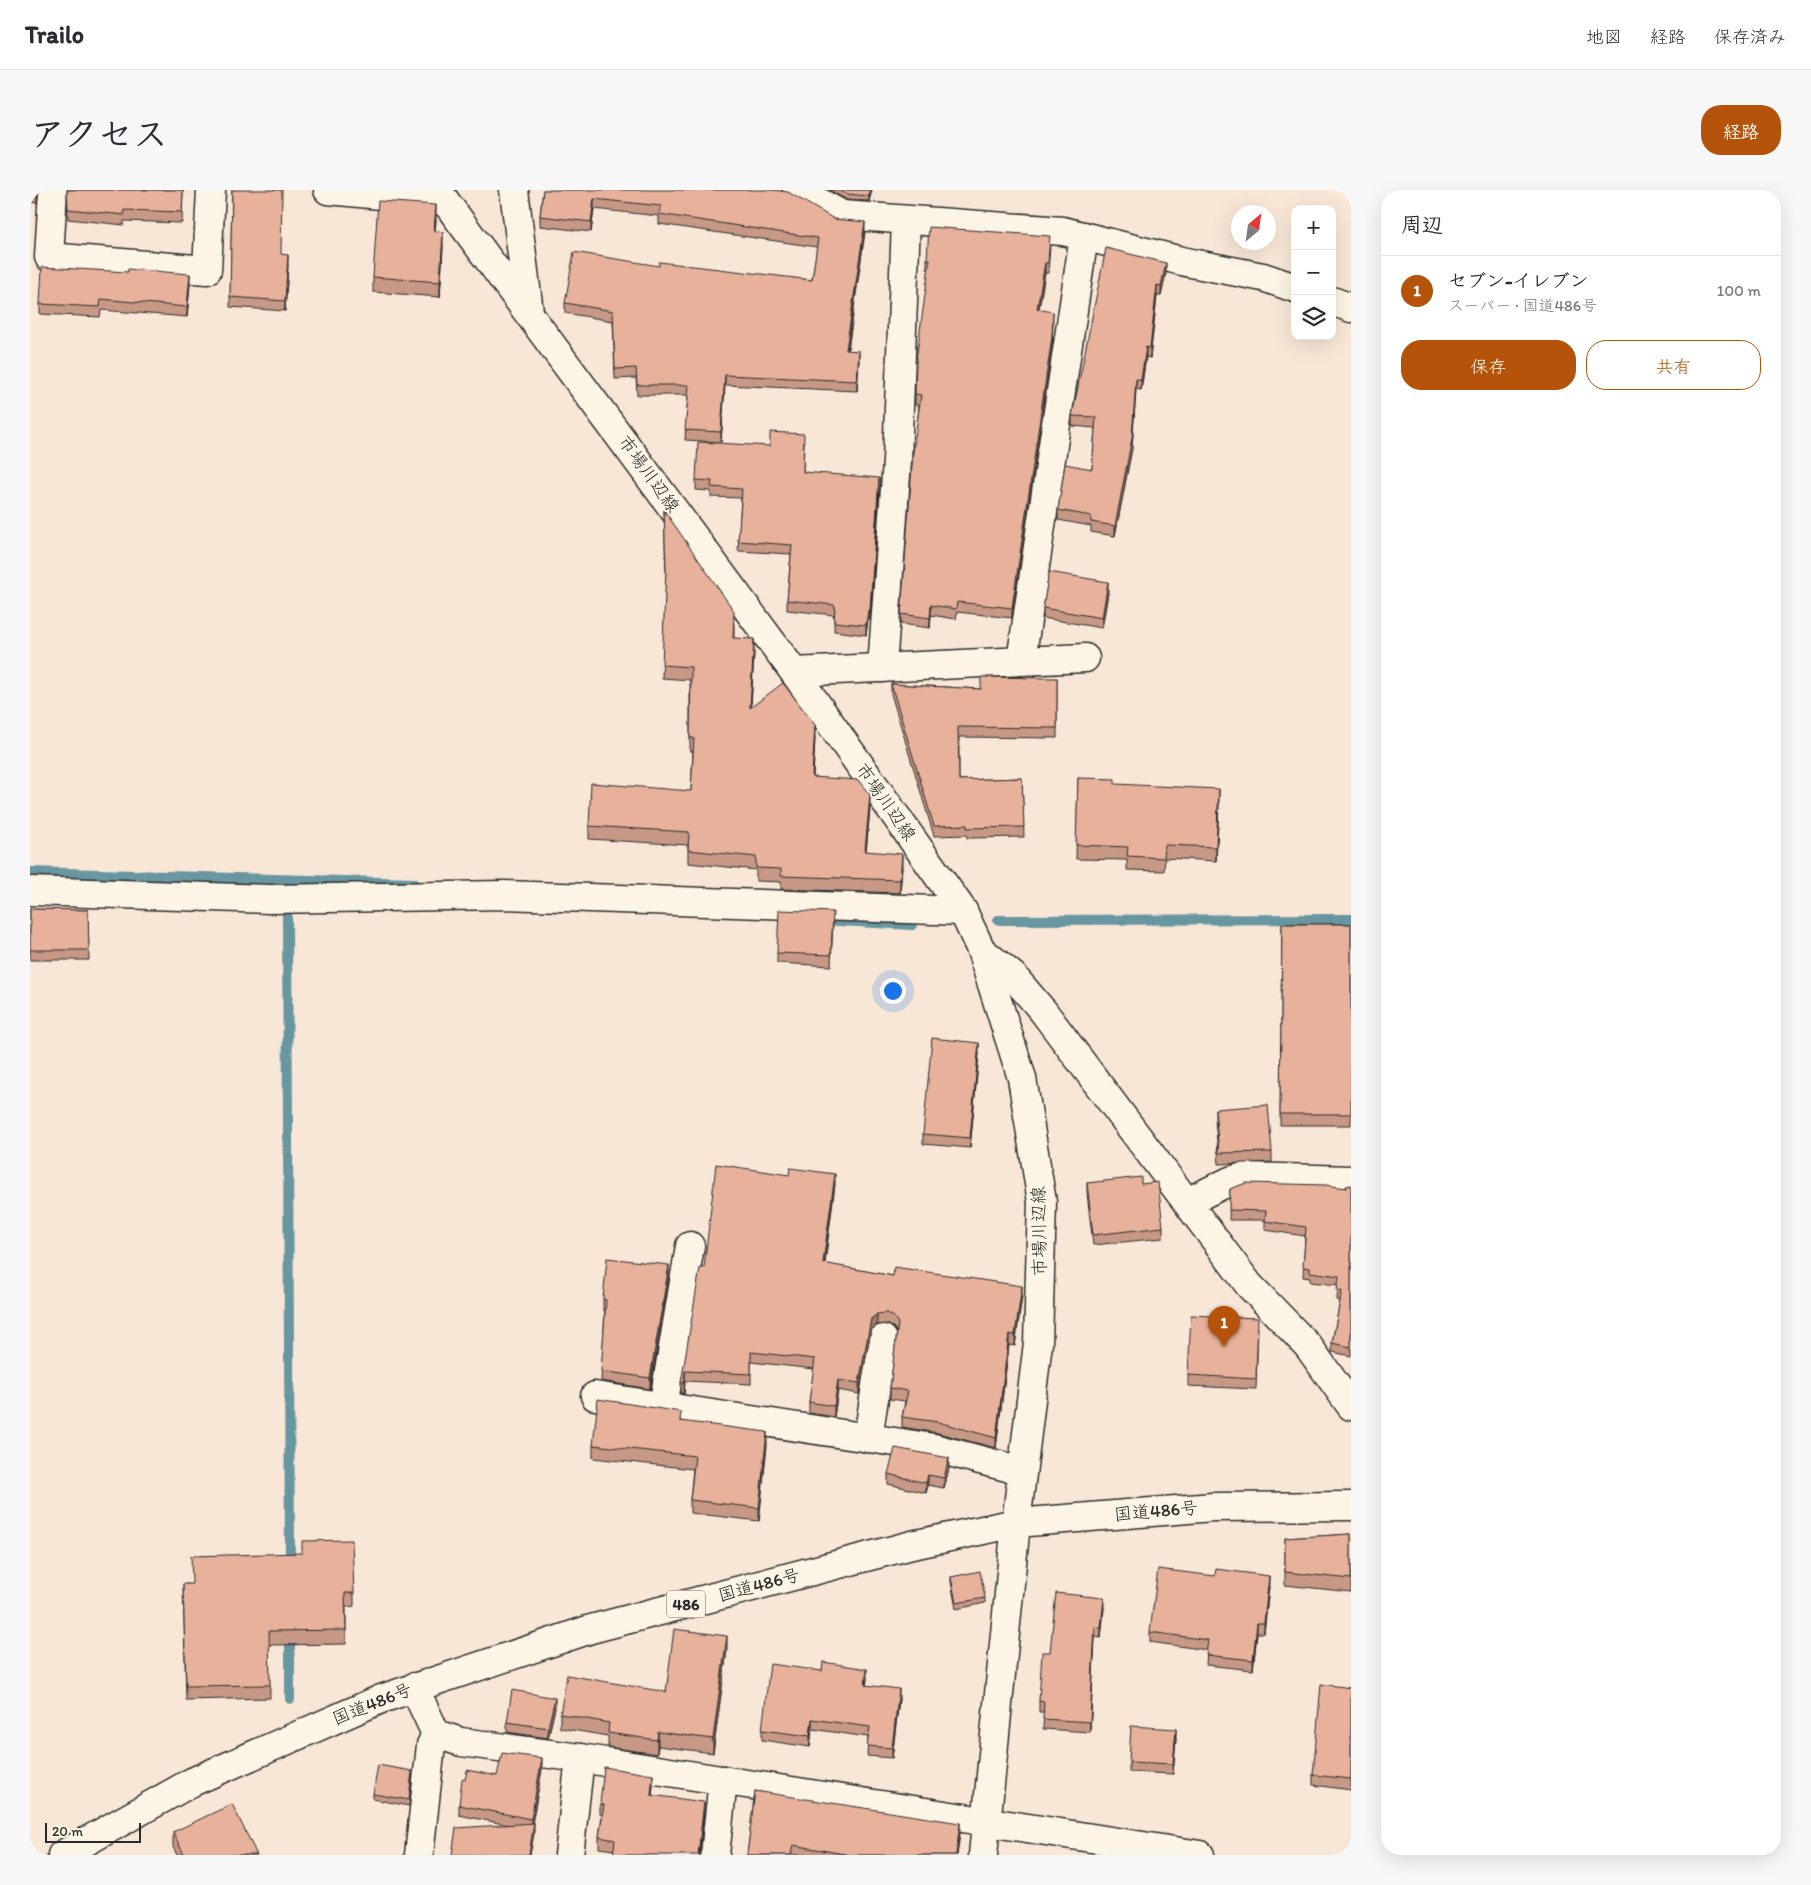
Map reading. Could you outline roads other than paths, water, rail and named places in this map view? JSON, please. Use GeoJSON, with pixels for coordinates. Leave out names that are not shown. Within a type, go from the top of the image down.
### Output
{"type":"FeatureCollection","features":[{"type":"Feature","properties":{"kind":"main road"},"geometry":{"type":"LineString","coordinates":[[53,190],[49,258],[207,270],[211,190]]}},
{"type":"Feature","properties":{"kind":"main road"},"geometry":{"type":"LineString","coordinates":[[328,190],[441,195]]}},
{"type":"Feature","properties":{"kind":"main road"},"geometry":{"type":"LineString","coordinates":[[514,190],[529,312]]}},
{"type":"Feature","properties":{"kind":"main road"},"geometry":{"type":"LineString","coordinates":[[796,190],[842,215],[1063,232],[1186,262],[1263,277],[1291,287]]}},
{"type":"Feature","properties":{"kind":"main road","name":"市場川辺線"},"geometry":{"type":"LineString","coordinates":[[441,195],[794,672],[964,911],[981,950],[1022,1078],[1042,1202],[1038,1343],[1016,1523],[983,1855]]}},
{"type":"Feature","properties":{"kind":"main road"},"geometry":{"type":"LineString","coordinates":[[882,668],[897,461],[906,220]]}},
{"type":"Feature","properties":{"kind":"main road"},"geometry":{"type":"LineString","coordinates":[[1020,661],[1084,236]]}},
{"type":"Feature","properties":{"kind":"main road"},"geometry":{"type":"LineString","coordinates":[[1336,302],[1351,308]]}},
{"type":"Feature","properties":{"kind":"main road"},"geometry":{"type":"LineString","coordinates":[[794,672],[1085,658]]}},
{"type":"Feature","properties":{"kind":"main road"},"geometry":{"type":"LineString","coordinates":[[30,891],[270,899],[504,895],[964,911]]}},
{"type":"Feature","properties":{"kind":"main road"},"geometry":{"type":"LineString","coordinates":[[981,950],[1013,976],[1043,1011],[1249,1285],[1308,1346],[1351,1406]]}},
{"type":"Feature","properties":{"kind":"main road"},"geometry":{"type":"LineString","coordinates":[[1187,1202],[1230,1181],[1244,1177],[1351,1180]]}},
{"type":"Feature","properties":{"kind":"main road"},"geometry":{"type":"LineString","coordinates":[[664,1407],[690,1246]]}},
{"type":"Feature","properties":{"kind":"main road"},"geometry":{"type":"LineString","coordinates":[[868,1438],[883,1339]]}},
{"type":"Feature","properties":{"kind":"main road"},"geometry":{"type":"LineString","coordinates":[[595,1396],[934,1448],[1022,1471]]}},
{"type":"Feature","properties":{"kind":"main road","name":"国道486号"},"geometry":{"type":"LineString","coordinates":[[62,1855],[192,1782],[381,1698],[590,1629],[912,1544],[1016,1523],[1213,1507],[1351,1506]]}},
{"type":"Feature","properties":{"kind":"main road"},"geometry":{"type":"LineString","coordinates":[[414,1687],[436,1734],[461,1742],[580,1758],[1200,1855]]}},
{"type":"Feature","properties":{"kind":"main road"},"geometry":{"type":"LineString","coordinates":[[419,1855],[431,1745],[436,1734]]}},
{"type":"Feature","properties":{"kind":"main road"},"geometry":{"type":"LineString","coordinates":[[569,1855],[580,1758]]}},
{"type":"Feature","properties":{"kind":"main road"},"geometry":{"type":"LineString","coordinates":[[715,1855],[723,1780]]}},
{"type":"Feature","properties":{"kind":"waterway"},"geometry":{"type":"LineString","coordinates":[[30,872],[414,883]]}},
{"type":"Feature","properties":{"kind":"waterway"},"geometry":{"type":"LineString","coordinates":[[287,910],[290,1567]]}},
{"type":"Feature","properties":{"kind":"waterway"},"geometry":{"type":"LineString","coordinates":[[998,920],[1351,919]]}},
{"type":"Feature","properties":{"kind":"waterway"},"geometry":{"type":"LineString","coordinates":[[821,920],[912,925]]}},
{"type":"Feature","properties":{"kind":"waterway"},"geometry":{"type":"LineString","coordinates":[[290,1631],[290,1699]]}},
{"type":"Feature","properties":{"kind":"place","name":"セブン-イレブン"},"geometry":{"type":"Point","coordinates":[1224,1347]}}]}
